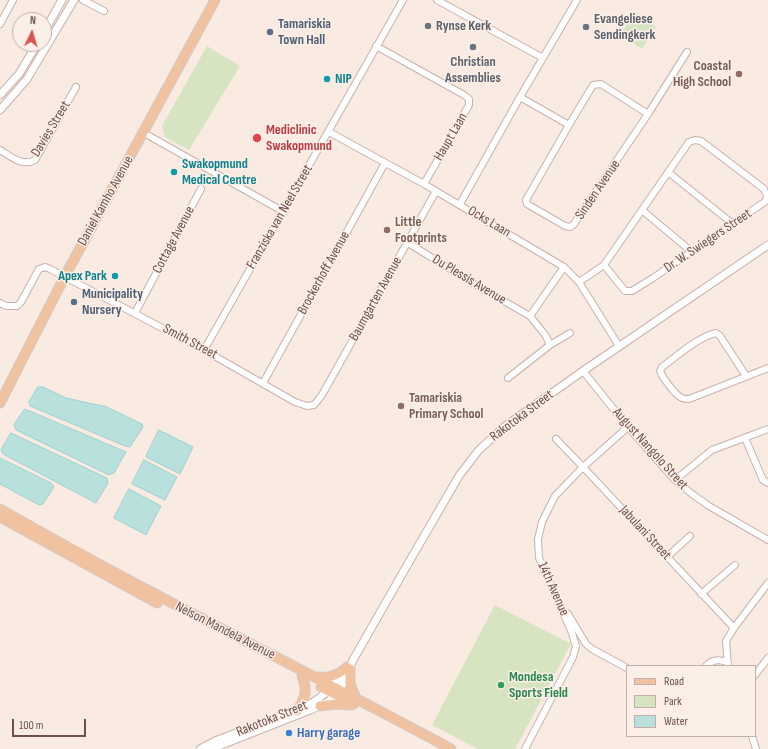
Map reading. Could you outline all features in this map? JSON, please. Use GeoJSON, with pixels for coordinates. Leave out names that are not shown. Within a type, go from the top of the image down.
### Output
{"type":"FeatureCollection","features":[{"type":"Feature","properties":{"kind":"main road","name":"Daniel Kamho Avenue"},"geometry":{"type":"LineString","coordinates":[[0,403],[65,276],[144,133],[214,0]]}},
{"type":"Feature","properties":{"kind":"main road","name":"Nelson Mandela Avenue"},"geometry":{"type":"LineString","coordinates":[[0,509],[59,543],[154,594],[315,677],[334,690]]}},
{"type":"Feature","properties":{"kind":"main road","name":"Nelson Mandela Avenue"},"geometry":{"type":"LineString","coordinates":[[0,517],[143,595],[302,676],[334,690],[451,749]]}},
{"type":"Feature","properties":{"kind":"main road"},"geometry":{"type":"LineString","coordinates":[[315,677],[337,675],[348,668],[350,684],[358,702],[320,706]]}},
{"type":"Feature","properties":{"kind":"main road"},"geometry":{"type":"LineString","coordinates":[[296,711],[304,701],[306,695],[306,687],[302,676]]}},
{"type":"Feature","properties":{"kind":"main road","name":"Nelson Mandela Avenue"},"geometry":{"type":"LineString","coordinates":[[358,702],[438,749]]}},
{"type":"Feature","properties":{"kind":"street"},"geometry":{"type":"LineString","coordinates":[[0,24],[13,0]]}},
{"type":"Feature","properties":{"kind":"street"},"geometry":{"type":"LineString","coordinates":[[52,18],[62,0]]}},
{"type":"Feature","properties":{"kind":"street"},"geometry":{"type":"LineString","coordinates":[[0,110],[27,79],[74,0]]}},
{"type":"Feature","properties":{"kind":"street"},"geometry":{"type":"LineString","coordinates":[[83,0],[104,11]]}},
{"type":"Feature","properties":{"kind":"street","name":"Franziska van Neel Street"},"geometry":{"type":"LineString","coordinates":[[204,350],[284,212],[403,0]]}},
{"type":"Feature","properties":{"kind":"street"},"geometry":{"type":"LineString","coordinates":[[437,0],[542,58]]}},
{"type":"Feature","properties":{"kind":"street"},"geometry":{"type":"LineString","coordinates":[[460,204],[573,2],[577,0]]}},
{"type":"Feature","properties":{"kind":"street","name":"Haupt Laan"},"geometry":{"type":"LineString","coordinates":[[376,46],[469,99],[469,105],[424,184]]}},
{"type":"Feature","properties":{"kind":"street"},"geometry":{"type":"LineString","coordinates":[[0,96],[19,74],[32,52]]}},
{"type":"Feature","properties":{"kind":"street","name":"Sinden Avenue"},"geometry":{"type":"LineString","coordinates":[[648,114],[601,84],[597,83],[593,85],[526,200],[527,204],[565,226],[570,227],[574,224],[648,114],[687,52]]}},
{"type":"Feature","properties":{"kind":"street","name":"Davies Street"},"geometry":{"type":"LineString","coordinates":[[0,150],[22,163],[29,163],[35,160],[76,86]]}},
{"type":"Feature","properties":{"kind":"street"},"geometry":{"type":"LineString","coordinates":[[520,97],[569,125]]}},
{"type":"Feature","properties":{"kind":"street","name":"Ocks Laan"},"geometry":{"type":"LineString","coordinates":[[328,132],[460,204],[564,267],[579,282],[619,346]]}},
{"type":"Feature","properties":{"kind":"street"},"geometry":{"type":"LineString","coordinates":[[144,133],[284,212]]}},
{"type":"Feature","properties":{"kind":"street","name":"Dr. W. Swiegers Street"},"geometry":{"type":"LineString","coordinates":[[579,282],[604,265],[689,142],[695,140],[701,141],[764,189],[767,196],[766,202],[632,291],[625,291],[604,265]]}},
{"type":"Feature","properties":{"kind":"street","name":"Brockerhoff Avenue"},"geometry":{"type":"LineString","coordinates":[[263,383],[385,163]]}},
{"type":"Feature","properties":{"kind":"street"},"geometry":{"type":"LineString","coordinates":[[668,172],[733,224]]}},
{"type":"Feature","properties":{"kind":"street","name":"Cottage Avenue"},"geometry":{"type":"LineString","coordinates":[[135,313],[200,189]]}},
{"type":"Feature","properties":{"kind":"street","name":"Baumgarten Avenue"},"geometry":{"type":"LineString","coordinates":[[314,405],[322,395],[436,191]]}},
{"type":"Feature","properties":{"kind":"street"},"geometry":{"type":"LineString","coordinates":[[642,210],[692,252]]}},
{"type":"Feature","properties":{"kind":"street","name":"Du Plessis Avenue"},"geometry":{"type":"LineString","coordinates":[[408,243],[530,316],[546,336],[550,345]]}},
{"type":"Feature","properties":{"kind":"street","name":"Rakotoka Street"},"geometry":{"type":"LineString","coordinates":[[211,749],[328,702],[459,476],[478,451],[504,427],[619,346],[768,245]]}},
{"type":"Feature","properties":{"kind":"street"},"geometry":{"type":"LineString","coordinates":[[530,316],[564,267]]}},
{"type":"Feature","properties":{"kind":"street","name":"Smith Street"},"geometry":{"type":"LineString","coordinates":[[0,302],[6,306],[17,306],[21,302],[39,269],[50,269],[204,350],[295,402],[307,406],[314,405]]}},
{"type":"Feature","properties":{"kind":"street"},"geometry":{"type":"LineString","coordinates":[[508,378],[550,345],[570,333]]}},
{"type":"Feature","properties":{"kind":"street"},"geometry":{"type":"LineString","coordinates":[[746,376],[720,336],[716,333],[711,334],[689,347],[662,367],[660,371],[662,376],[679,396],[684,399],[689,399],[768,368]]}},
{"type":"Feature","properties":{"kind":"street","name":"August Nangolo Street"},"geometry":{"type":"LineString","coordinates":[[583,371],[628,427],[675,480],[709,506],[768,540]]}},
{"type":"Feature","properties":{"kind":"street","name":"14th Avenue"},"geometry":{"type":"LineString","coordinates":[[525,749],[573,657],[576,646],[572,633],[539,558],[538,539],[542,522],[555,496],[583,467],[628,427]]}},
{"type":"Feature","properties":{"kind":"street"},"geometry":{"type":"LineString","coordinates":[[675,480],[712,450],[768,429]]}},
{"type":"Feature","properties":{"kind":"street"},"geometry":{"type":"LineString","coordinates":[[745,438],[763,480],[768,483]]}},
{"type":"Feature","properties":{"kind":"street","name":"Jabulani Street"},"geometry":{"type":"LineString","coordinates":[[556,440],[734,628]]}},
{"type":"Feature","properties":{"kind":"street"},"geometry":{"type":"LineString","coordinates":[[667,557],[690,536]]}},
{"type":"Feature","properties":{"kind":"street"},"geometry":{"type":"LineString","coordinates":[[701,594],[735,565]]}},
{"type":"Feature","properties":{"kind":"street"},"geometry":{"type":"LineString","coordinates":[[728,664],[726,641],[768,583]]}},
{"type":"Feature","properties":{"kind":"street"},"geometry":{"type":"LineString","coordinates":[[554,592],[586,644],[592,649],[626,667]]}},
{"type":"Feature","properties":{"kind":"street"},"geometry":{"type":"LineString","coordinates":[[756,674],[768,658]]}},
{"type":"Feature","properties":{"kind":"street"},"geometry":{"type":"LineString","coordinates":[[707,665],[714,660],[721,659],[728,664]]}},
{"type":"Feature","properties":{"kind":"street","name":"Rakotoka Street"},"geometry":{"type":"LineString","coordinates":[[200,749],[215,741],[308,706],[334,690]]}},
{"type":"Feature","properties":{"kind":"street"},"geometry":{"type":"LineString","coordinates":[[752,737],[756,749]]}},
{"type":"Feature","properties":{"kind":"green space"},"geometry":{"type":"Polygon","coordinates":[[[635,12],[656,27],[642,49],[620,35],[635,12]]]}},
{"type":"Feature","properties":{"kind":"green space"},"geometry":{"type":"Polygon","coordinates":[[[207,46],[240,66],[189,150],[165,137],[162,126],[207,46]]]}},
{"type":"Feature","properties":{"kind":"green space","name":"Mondesa Sports Field"},"geometry":{"type":"Polygon","coordinates":[[[495,605],[571,644],[515,749],[478,749],[432,725],[495,605]]]}},
{"type":"Feature","properties":{"kind":"water"},"geometry":{"type":"Polygon","coordinates":[[[38,387],[43,387],[66,398],[107,407],[142,424],[143,427],[130,447],[125,446],[30,406],[29,402],[38,387]]]}},
{"type":"Feature","properties":{"kind":"water"},"geometry":{"type":"Polygon","coordinates":[[[25,409],[126,452],[114,473],[109,475],[16,430],[14,425],[25,409]]]}},
{"type":"Feature","properties":{"kind":"water"},"geometry":{"type":"Polygon","coordinates":[[[159,430],[193,447],[180,474],[146,457],[159,430]]]}},
{"type":"Feature","properties":{"kind":"water"},"geometry":{"type":"Polygon","coordinates":[[[11,433],[107,478],[108,483],[96,503],[3,454],[1,450],[11,433]]]}},
{"type":"Feature","properties":{"kind":"water"},"geometry":{"type":"Polygon","coordinates":[[[0,458],[51,483],[54,487],[43,504],[39,505],[0,484],[0,458]]]}},
{"type":"Feature","properties":{"kind":"water"},"geometry":{"type":"Polygon","coordinates":[[[144,460],[177,477],[165,500],[132,484],[144,460]]]}},
{"type":"Feature","properties":{"kind":"water"},"geometry":{"type":"Polygon","coordinates":[[[129,489],[161,506],[146,535],[114,518],[129,489]]]}},
{"type":"Feature","properties":{"kind":"place","name":"Rynse Kerk"},"geometry":{"type":"Point","coordinates":[428,26]}},
{"type":"Feature","properties":{"kind":"place","name":"Evangeliese Sendingkerk"},"geometry":{"type":"Point","coordinates":[586,27]}},
{"type":"Feature","properties":{"kind":"place","name":"Tamariskia Town Hall"},"geometry":{"type":"Point","coordinates":[270,32]}},
{"type":"Feature","properties":{"kind":"place","name":"Christian Assemblies"},"geometry":{"type":"Point","coordinates":[473,47]}},
{"type":"Feature","properties":{"kind":"place","name":"Coastal High School"},"geometry":{"type":"Point","coordinates":[739,74]}},
{"type":"Feature","properties":{"kind":"place","name":"NIP"},"geometry":{"type":"Point","coordinates":[327,79]}},
{"type":"Feature","properties":{"kind":"place","name":"Mediclinic Swakopmund"},"geometry":{"type":"Point","coordinates":[257,138]}},
{"type":"Feature","properties":{"kind":"place","name":"Swakopmund Medical Centre"},"geometry":{"type":"Point","coordinates":[174,172]}},
{"type":"Feature","properties":{"kind":"place","name":"Little Footprints"},"geometry":{"type":"Point","coordinates":[387,230]}},
{"type":"Feature","properties":{"kind":"place","name":"Apex Park"},"geometry":{"type":"Point","coordinates":[115,276]}},
{"type":"Feature","properties":{"kind":"place","name":"Municipality Nursery"},"geometry":{"type":"Point","coordinates":[74,302]}},
{"type":"Feature","properties":{"kind":"place","name":"Tamariskia Primary School"},"geometry":{"type":"Point","coordinates":[401,406]}},
{"type":"Feature","properties":{"kind":"place","name":"Mondesa Sports Field"},"geometry":{"type":"Point","coordinates":[501,685]}},
{"type":"Feature","properties":{"kind":"place","name":"Harry garage"},"geometry":{"type":"Point","coordinates":[289,733]}}]}
